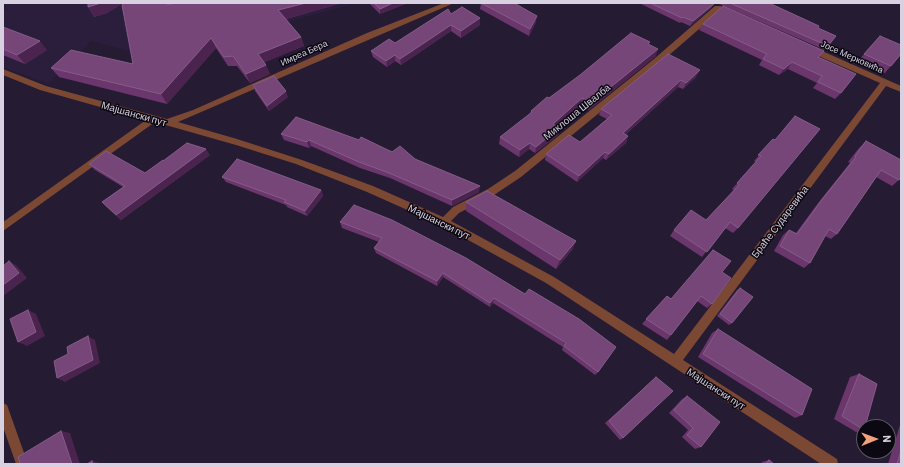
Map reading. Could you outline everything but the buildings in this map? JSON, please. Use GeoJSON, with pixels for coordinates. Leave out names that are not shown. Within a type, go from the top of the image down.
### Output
{"type":"FeatureCollection","features":[{"type":"Feature","properties":{"kind":"street","name":"Имреа Бера"},"geometry":{"type":"LineString","coordinates":[[167,123],[196,112],[370,35],[450,3]]}},
{"type":"Feature","properties":{"kind":"street","name":"Миклоша Швалба"},"geometry":{"type":"LineString","coordinates":[[444,222],[456,210],[491,192],[518,174],[721,9],[708,3]]}},
{"type":"Feature","properties":{"kind":"street","name":"Јосе Мерковића"},"geometry":{"type":"LineString","coordinates":[[805,46],[901,89]]}},
{"type":"Feature","properties":{"kind":"street","name":"Мајшански пут"},"geometry":{"type":"LineString","coordinates":[[3,72],[43,88],[237,142],[299,162],[370,189],[444,222],[550,280],[832,464]]}},
{"type":"Feature","properties":{"kind":"street","name":"Браће Сударевића"},"geometry":{"type":"LineString","coordinates":[[675,362],[885,82]]}},
{"type":"Feature","properties":{"kind":"street"},"geometry":{"type":"LineString","coordinates":[[3,227],[153,119]]}},
{"type":"Feature","properties":{"kind":"street"},"geometry":{"type":"LineString","coordinates":[[3,409],[22,464]]}},
{"type":"Feature","properties":{"kind":"shaded area"},"geometry":{"type":"Polygon","coordinates":[[[4,3],[357,3],[155,58],[91,41],[48,84],[3,67],[3,10],[7,9],[4,3]]]}}]}
